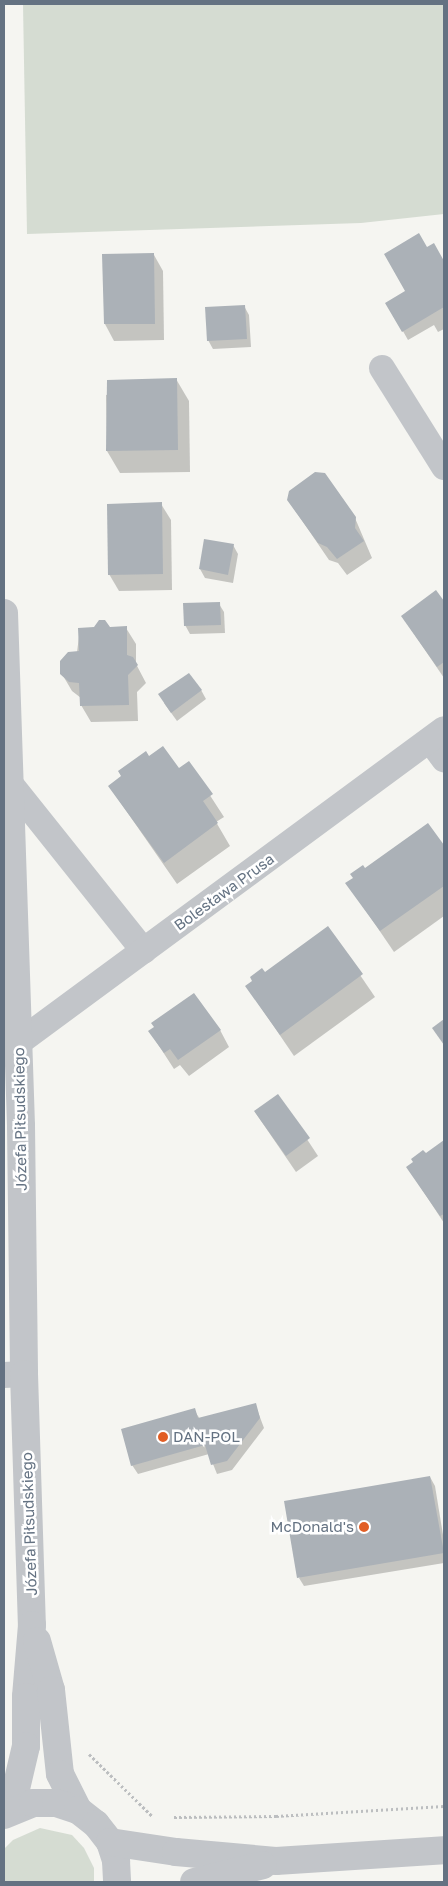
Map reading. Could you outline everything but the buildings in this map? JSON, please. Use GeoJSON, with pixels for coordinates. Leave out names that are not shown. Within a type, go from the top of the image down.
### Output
{"type":"FeatureCollection","features":[{"type":"Feature","properties":{"kind":"street"},"geometry":{"type":"LineString","coordinates":[[382,368],[444,467]]}},
{"type":"Feature","properties":{"kind":"street","name":"Józefa Piłsudskiego"},"geometry":{"type":"LineString","coordinates":[[4,613],[21,1126],[14,1374],[32,1625]]}},
{"type":"Feature","properties":{"kind":"street","name":"Bolesława Prusa"},"geometry":{"type":"LineString","coordinates":[[18,1044],[144,951],[440,743]]}},
{"type":"Feature","properties":{"kind":"street"},"geometry":{"type":"LineString","coordinates":[[9,782],[144,951]]}},
{"type":"Feature","properties":{"kind":"street"},"geometry":{"type":"LineString","coordinates":[[4,1103],[21,1126]]}},
{"type":"Feature","properties":{"kind":"street"},"geometry":{"type":"LineString","coordinates":[[32,1625],[51,1690],[60,1774],[78,1810]]}},
{"type":"Feature","properties":{"kind":"street"},"geometry":{"type":"LineString","coordinates":[[7,1813],[26,1746],[26,1697],[32,1625]]}},
{"type":"Feature","properties":{"kind":"street"},"geometry":{"type":"LineString","coordinates":[[7,1813],[32,1803],[56,1803],[78,1810],[96,1824],[110,1842],[116,1861],[117,1882]]}},
{"type":"Feature","properties":{"kind":"street"},"geometry":{"type":"LineString","coordinates":[[110,1842],[176,1852],[276,1861],[444,1850]]}},
{"type":"Feature","properties":{"kind":"street"},"geometry":{"type":"LineString","coordinates":[[194,1882],[276,1861]]}},
{"type":"Feature","properties":{"kind":"path"},"geometry":{"type":"LineString","coordinates":[[56,1744],[80,1744],[150,1816],[158,1816]]}},
{"type":"Feature","properties":{"kind":"path"},"geometry":{"type":"LineString","coordinates":[[166,1816],[276,1816],[444,1806]]}},
{"type":"Feature","properties":{"kind":"path"},"geometry":{"type":"LineString","coordinates":[[174,1817],[176,1852]]}},
{"type":"Feature","properties":{"kind":"shaded area"},"geometry":{"type":"Polygon","coordinates":[[[23,4],[444,4],[444,214],[361,223],[27,234],[23,4]]]}},
{"type":"Feature","properties":{"kind":"shaded area"},"geometry":{"type":"Polygon","coordinates":[[[40,1828],[72,1835],[84,1848],[94,1868],[94,1882],[4,1882],[4,1849],[13,1840],[40,1828]]]}},
{"type":"Feature","properties":{"kind":"place","name":"DAN-POL"},"geometry":{"type":"Point","coordinates":[163,1437]}},
{"type":"Feature","properties":{"kind":"place","name":"McDonald's"},"geometry":{"type":"Point","coordinates":[364,1527]}}]}
